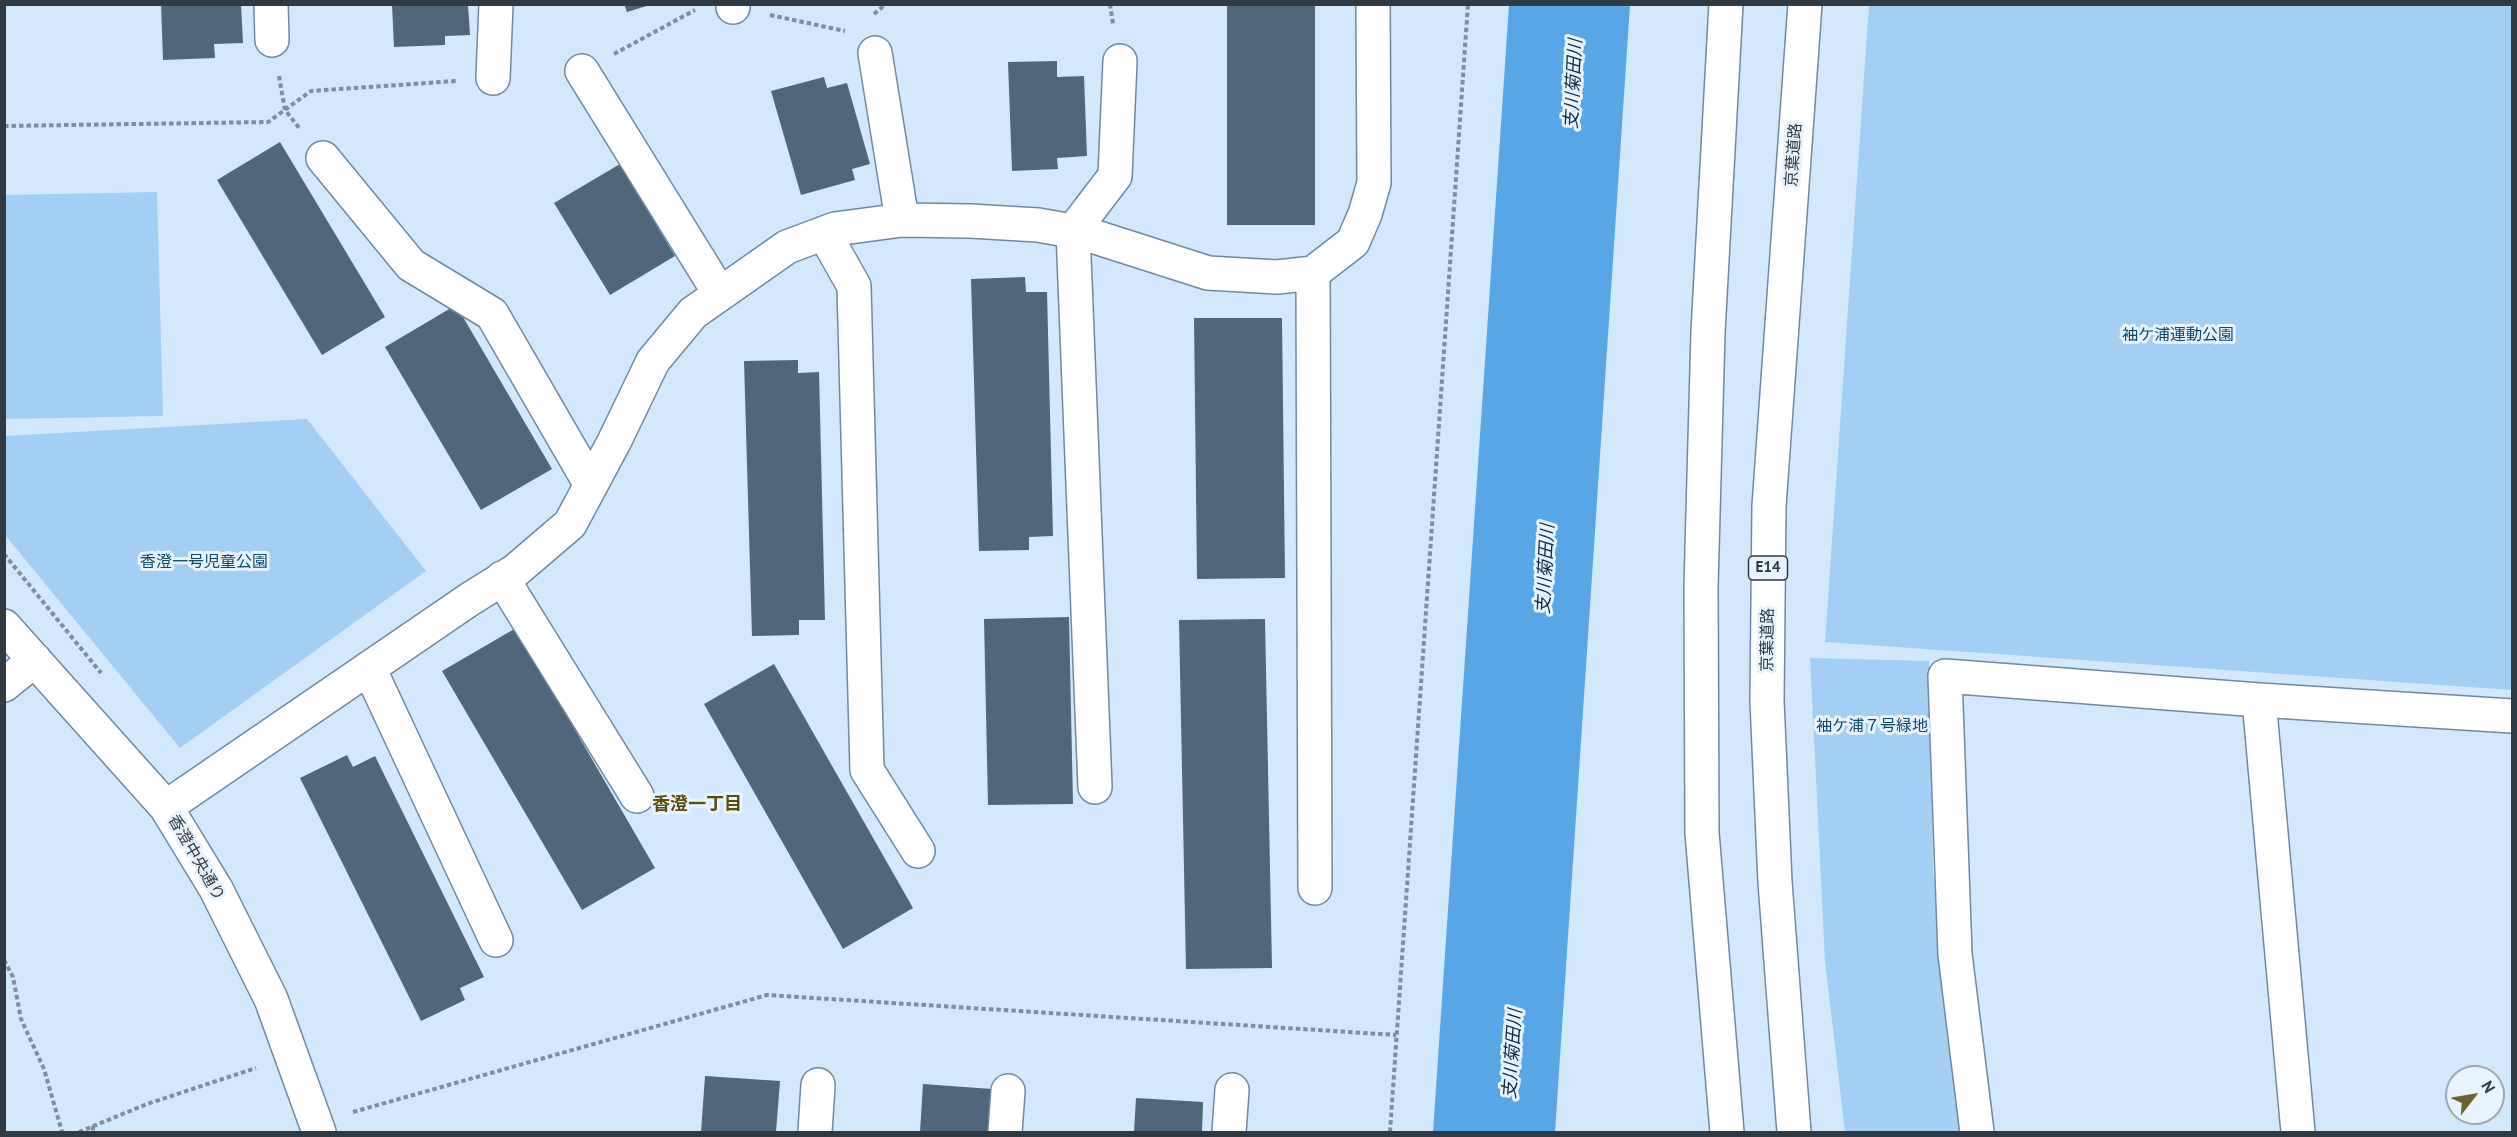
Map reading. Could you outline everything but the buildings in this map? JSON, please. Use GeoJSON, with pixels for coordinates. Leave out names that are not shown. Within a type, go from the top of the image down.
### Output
{"type":"FeatureCollection","features":[{"type":"Feature","properties":{"kind":"main road"},"geometry":{"type":"LineString","coordinates":[[271,4],[272,40]]}},
{"type":"Feature","properties":{"kind":"main road"},"geometry":{"type":"LineString","coordinates":[[494,78],[496,4]]}},
{"type":"Feature","properties":{"kind":"main road"},"geometry":{"type":"LineString","coordinates":[[166,807],[515,571],[570,524],[653,361],[693,313],[788,247],[835,229],[902,220],[970,221],[1038,225],[1073,231],[1208,273],[1277,277],[1313,273],[1353,242],[1365,214],[1374,183],[1373,4]]}},
{"type":"Feature","properties":{"kind":"main road"},"geometry":{"type":"LineString","coordinates":[[1726,4],[1708,332],[1701,598],[1702,833],[1726,1132]]}},
{"type":"Feature","properties":{"kind":"main road","name":"京葉道路"},"geometry":{"type":"LineString","coordinates":[[1794,1132],[1775,882],[1767,701],[1769,506],[1805,4]]}},
{"type":"Feature","properties":{"kind":"main road"},"geometry":{"type":"LineString","coordinates":[[863,42],[902,220]]}},
{"type":"Feature","properties":{"kind":"main road"},"geometry":{"type":"LineString","coordinates":[[1095,787],[1073,231],[1115,176],[1120,61]]}},
{"type":"Feature","properties":{"kind":"main road"},"geometry":{"type":"LineString","coordinates":[[582,71],[720,294]]}},
{"type":"Feature","properties":{"kind":"main road"},"geometry":{"type":"LineString","coordinates":[[323,158],[411,265],[492,314],[591,485]]}},
{"type":"Feature","properties":{"kind":"main road"},"geometry":{"type":"LineString","coordinates":[[824,233],[854,286],[867,770],[918,851]]}},
{"type":"Feature","properties":{"kind":"main road"},"geometry":{"type":"LineString","coordinates":[[1313,273],[1316,888]]}},
{"type":"Feature","properties":{"kind":"main road"},"geometry":{"type":"LineString","coordinates":[[502,578],[637,796]]}},
{"type":"Feature","properties":{"kind":"main road","name":"香澄中央通り"},"geometry":{"type":"LineString","coordinates":[[4,626],[166,807],[216,889],[331,1123]]}},
{"type":"Feature","properties":{"kind":"main road"},"geometry":{"type":"LineString","coordinates":[[4,685],[34,660]]}},
{"type":"Feature","properties":{"kind":"main road"},"geometry":{"type":"LineString","coordinates":[[369,668],[496,940]]}},
{"type":"Feature","properties":{"kind":"main road"},"geometry":{"type":"LineString","coordinates":[[1977,1132],[1955,954],[1945,676],[2259,700],[2512,716]]}},
{"type":"Feature","properties":{"kind":"main road"},"geometry":{"type":"LineString","coordinates":[[2259,700],[2298,1132]]}},
{"type":"Feature","properties":{"kind":"main road"},"geometry":{"type":"LineString","coordinates":[[815,1132],[818,1085]]}},
{"type":"Feature","properties":{"kind":"main road"},"geometry":{"type":"LineString","coordinates":[[1229,1132],[1232,1090]]}},
{"type":"Feature","properties":{"kind":"main road"},"geometry":{"type":"LineString","coordinates":[[1005,1132],[1008,1091]]}},
{"type":"Feature","properties":{"kind":"path"},"geometry":{"type":"LineString","coordinates":[[866,20],[886,4]]}},
{"type":"Feature","properties":{"kind":"path"},"geometry":{"type":"LineString","coordinates":[[1390,1132],[1468,4]]}},
{"type":"Feature","properties":{"kind":"path"},"geometry":{"type":"LineString","coordinates":[[582,71],[723,6],[863,42]]}},
{"type":"Feature","properties":{"kind":"path"},"geometry":{"type":"LineString","coordinates":[[272,40],[285,110],[323,158]]}},
{"type":"Feature","properties":{"kind":"path"},"geometry":{"type":"LineString","coordinates":[[4,126],[268,122],[311,92],[494,78]]}},
{"type":"Feature","properties":{"kind":"path"},"geometry":{"type":"LineString","coordinates":[[4,554],[107,681]]}},
{"type":"Feature","properties":{"kind":"path"},"geometry":{"type":"LineString","coordinates":[[4,960],[13,977],[21,1019],[44,1069],[62,1132]]}},
{"type":"Feature","properties":{"kind":"path"},"geometry":{"type":"LineString","coordinates":[[331,1123],[767,995],[1396,1035]]}},
{"type":"Feature","properties":{"kind":"path"},"geometry":{"type":"LineString","coordinates":[[79,1132],[147,1104],[256,1068]]}},
{"type":"Feature","properties":{"kind":"path"},"geometry":{"type":"LineString","coordinates":[[93,1126],[93,1132]]}},
{"type":"Feature","properties":{"kind":"green space","name":"袖ケ浦運動公園"},"geometry":{"type":"Polygon","coordinates":[[[1869,5],[2512,5],[2512,690],[1825,642],[1869,5]]]}},
{"type":"Feature","properties":{"kind":"green space"},"geometry":{"type":"Polygon","coordinates":[[[157,192],[163,416],[5,419],[5,195],[157,192]]]}},
{"type":"Feature","properties":{"kind":"green space","name":"香澄一号児童公園"},"geometry":{"type":"Polygon","coordinates":[[[307,419],[426,571],[180,748],[5,535],[5,436],[307,419]]]}},
{"type":"Feature","properties":{"kind":"green space","name":"袖ケ浦７号緑地"},"geometry":{"type":"Polygon","coordinates":[[[1810,658],[1929,661],[1933,871],[1960,1132],[1845,1132],[1825,961],[1810,658]]]}},
{"type":"Feature","properties":{"kind":"water","name":"支川菊田川"},"geometry":{"type":"Polygon","coordinates":[[[1509,5],[1630,5],[1555,1132],[1433,1132],[1509,5]]]}},
{"type":"Feature","properties":{"kind":"district","name":"香澄一丁目"},"geometry":{"type":"Point","coordinates":[697,805]}}]}
